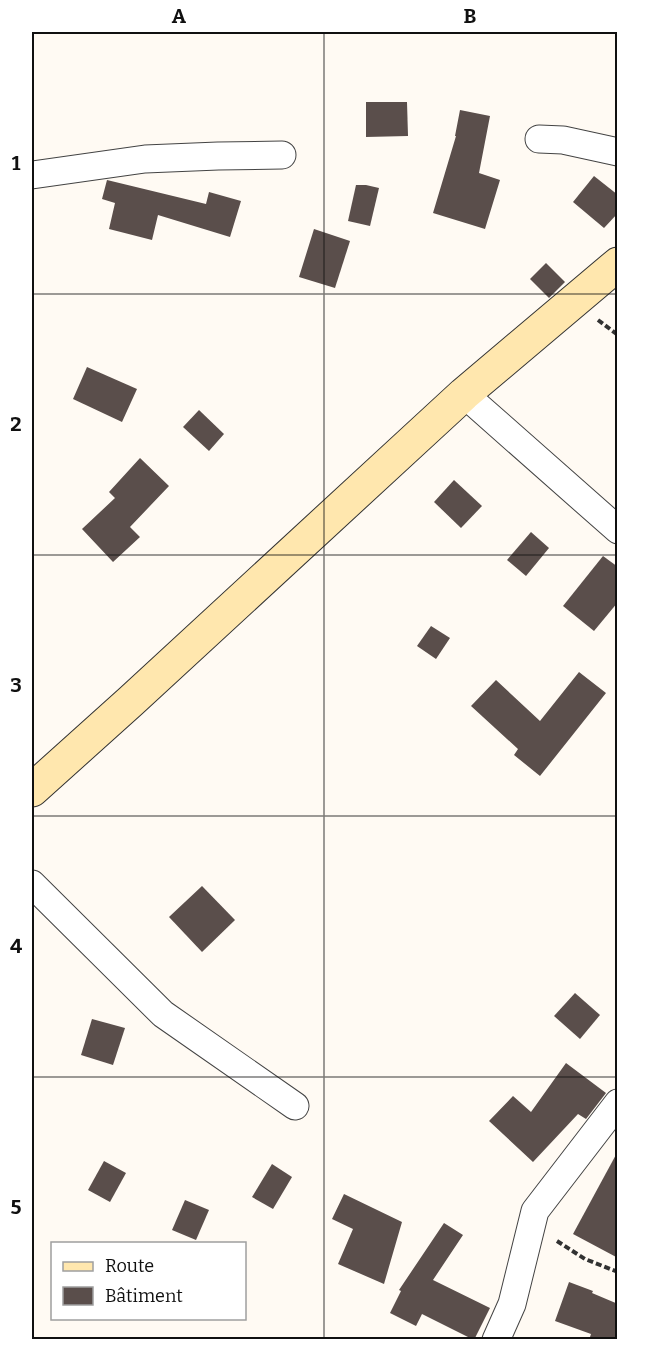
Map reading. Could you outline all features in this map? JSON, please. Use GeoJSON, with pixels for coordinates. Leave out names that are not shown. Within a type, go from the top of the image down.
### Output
{"type":"FeatureCollection","features":[{"type":"Feature","properties":{"kind":"street"},"geometry":{"type":"LineString","coordinates":[[539,139],[563,140],[618,152]]}},
{"type":"Feature","properties":{"kind":"street"},"geometry":{"type":"LineString","coordinates":[[32,176],[145,159],[282,155]]}},
{"type":"Feature","properties":{"kind":"street"},"geometry":{"type":"LineString","coordinates":[[32,790],[464,394],[618,264]]}},
{"type":"Feature","properties":{"kind":"street"},"geometry":{"type":"LineString","coordinates":[[464,394],[618,530]]}},
{"type":"Feature","properties":{"kind":"street"},"geometry":{"type":"LineString","coordinates":[[32,884],[163,1014],[295,1106]]}},
{"type":"Feature","properties":{"kind":"street"},"geometry":{"type":"LineString","coordinates":[[496,1340],[512,1304],[536,1211],[618,1103]]}},
{"type":"Feature","properties":{"kind":"path"},"geometry":{"type":"LineString","coordinates":[[532,1226],[585,1259],[618,1272]]}},
{"type":"Feature","properties":{"kind":"building"},"geometry":{"type":"Polygon","coordinates":[[[366,102],[407,102],[408,136],[366,137],[366,102]]]}},
{"type":"Feature","properties":{"kind":"building"},"geometry":{"type":"Polygon","coordinates":[[[460,110],[490,116],[479,173],[500,180],[485,229],[433,213],[456,136],[460,110]]]}},
{"type":"Feature","properties":{"kind":"building"},"geometry":{"type":"Polygon","coordinates":[[[594,176],[618,195],[618,213],[604,228],[573,202],[594,176]]]}},
{"type":"Feature","properties":{"kind":"building"},"geometry":{"type":"Polygon","coordinates":[[[107,180],[206,204],[209,192],[241,201],[230,237],[158,215],[152,240],[109,229],[115,203],[102,199],[107,180]]]}},
{"type":"Feature","properties":{"kind":"building"},"geometry":{"type":"Polygon","coordinates":[[[356,185],[379,188],[370,226],[348,221],[356,185]]]}},
{"type":"Feature","properties":{"kind":"building"},"geometry":{"type":"Polygon","coordinates":[[[314,229],[350,241],[335,288],[299,277],[314,229]]]}},
{"type":"Feature","properties":{"kind":"building"},"geometry":{"type":"Polygon","coordinates":[[[546,263],[565,282],[549,298],[530,279],[546,263]]]}},
{"type":"Feature","properties":{"kind":"building"},"geometry":{"type":"Polygon","coordinates":[[[87,367],[137,389],[122,422],[73,399],[87,367]]]}},
{"type":"Feature","properties":{"kind":"building"},"geometry":{"type":"Polygon","coordinates":[[[199,410],[224,434],[209,451],[183,427],[199,410]]]}},
{"type":"Feature","properties":{"kind":"building"},"geometry":{"type":"Polygon","coordinates":[[[140,458],[169,486],[130,527],[140,537],[113,562],[82,529],[115,498],[109,492],[140,458]]]}},
{"type":"Feature","properties":{"kind":"building"},"geometry":{"type":"Polygon","coordinates":[[[454,480],[482,506],[461,528],[434,502],[454,480]]]}},
{"type":"Feature","properties":{"kind":"building"},"geometry":{"type":"Polygon","coordinates":[[[531,532],[549,548],[526,576],[507,560],[531,532]]]}},
{"type":"Feature","properties":{"kind":"building"},"geometry":{"type":"Polygon","coordinates":[[[603,556],[618,567],[618,602],[594,631],[563,606],[603,556]]]}},
{"type":"Feature","properties":{"kind":"building"},"geometry":{"type":"Polygon","coordinates":[[[431,626],[450,638],[436,659],[417,646],[431,626]]]}},
{"type":"Feature","properties":{"kind":"building"},"geometry":{"type":"Polygon","coordinates":[[[579,672],[606,693],[540,776],[514,755],[518,749],[471,706],[496,680],[540,721],[579,672]]]}},
{"type":"Feature","properties":{"kind":"building"},"geometry":{"type":"Polygon","coordinates":[[[202,886],[235,920],[202,952],[169,917],[202,886]]]}},
{"type":"Feature","properties":{"kind":"building"},"geometry":{"type":"Polygon","coordinates":[[[575,993],[600,1015],[580,1039],[554,1016],[575,993]]]}},
{"type":"Feature","properties":{"kind":"building"},"geometry":{"type":"Polygon","coordinates":[[[92,1019],[125,1028],[113,1065],[81,1055],[92,1019]]]}},
{"type":"Feature","properties":{"kind":"building"},"geometry":{"type":"Polygon","coordinates":[[[566,1063],[606,1093],[586,1119],[578,1114],[533,1162],[489,1121],[513,1096],[531,1112],[566,1063]]]}},
{"type":"Feature","properties":{"kind":"building"},"geometry":{"type":"Polygon","coordinates":[[[618,1151],[618,1258],[573,1234],[618,1151]]]}},
{"type":"Feature","properties":{"kind":"building"},"geometry":{"type":"Polygon","coordinates":[[[104,1161],[126,1173],[110,1202],[88,1190],[104,1161]]]}},
{"type":"Feature","properties":{"kind":"building"},"geometry":{"type":"Polygon","coordinates":[[[272,1164],[292,1177],[273,1209],[252,1197],[272,1164]]]}},
{"type":"Feature","properties":{"kind":"building"},"geometry":{"type":"Polygon","coordinates":[[[344,1194],[402,1222],[384,1284],[338,1264],[353,1229],[332,1219],[344,1194]]]}},
{"type":"Feature","properties":{"kind":"building"},"geometry":{"type":"Polygon","coordinates":[[[185,1200],[209,1210],[196,1240],[172,1230],[185,1200]]]}},
{"type":"Feature","properties":{"kind":"building"},"geometry":{"type":"Polygon","coordinates":[[[444,1223],[463,1235],[433,1280],[490,1308],[474,1340],[422,1314],[416,1326],[390,1313],[401,1291],[399,1290],[444,1223]]]}},
{"type":"Feature","properties":{"kind":"building"},"geometry":{"type":"Polygon","coordinates":[[[569,1282],[618,1304],[618,1340],[589,1340],[591,1334],[555,1321],[569,1282]]]}}]}
